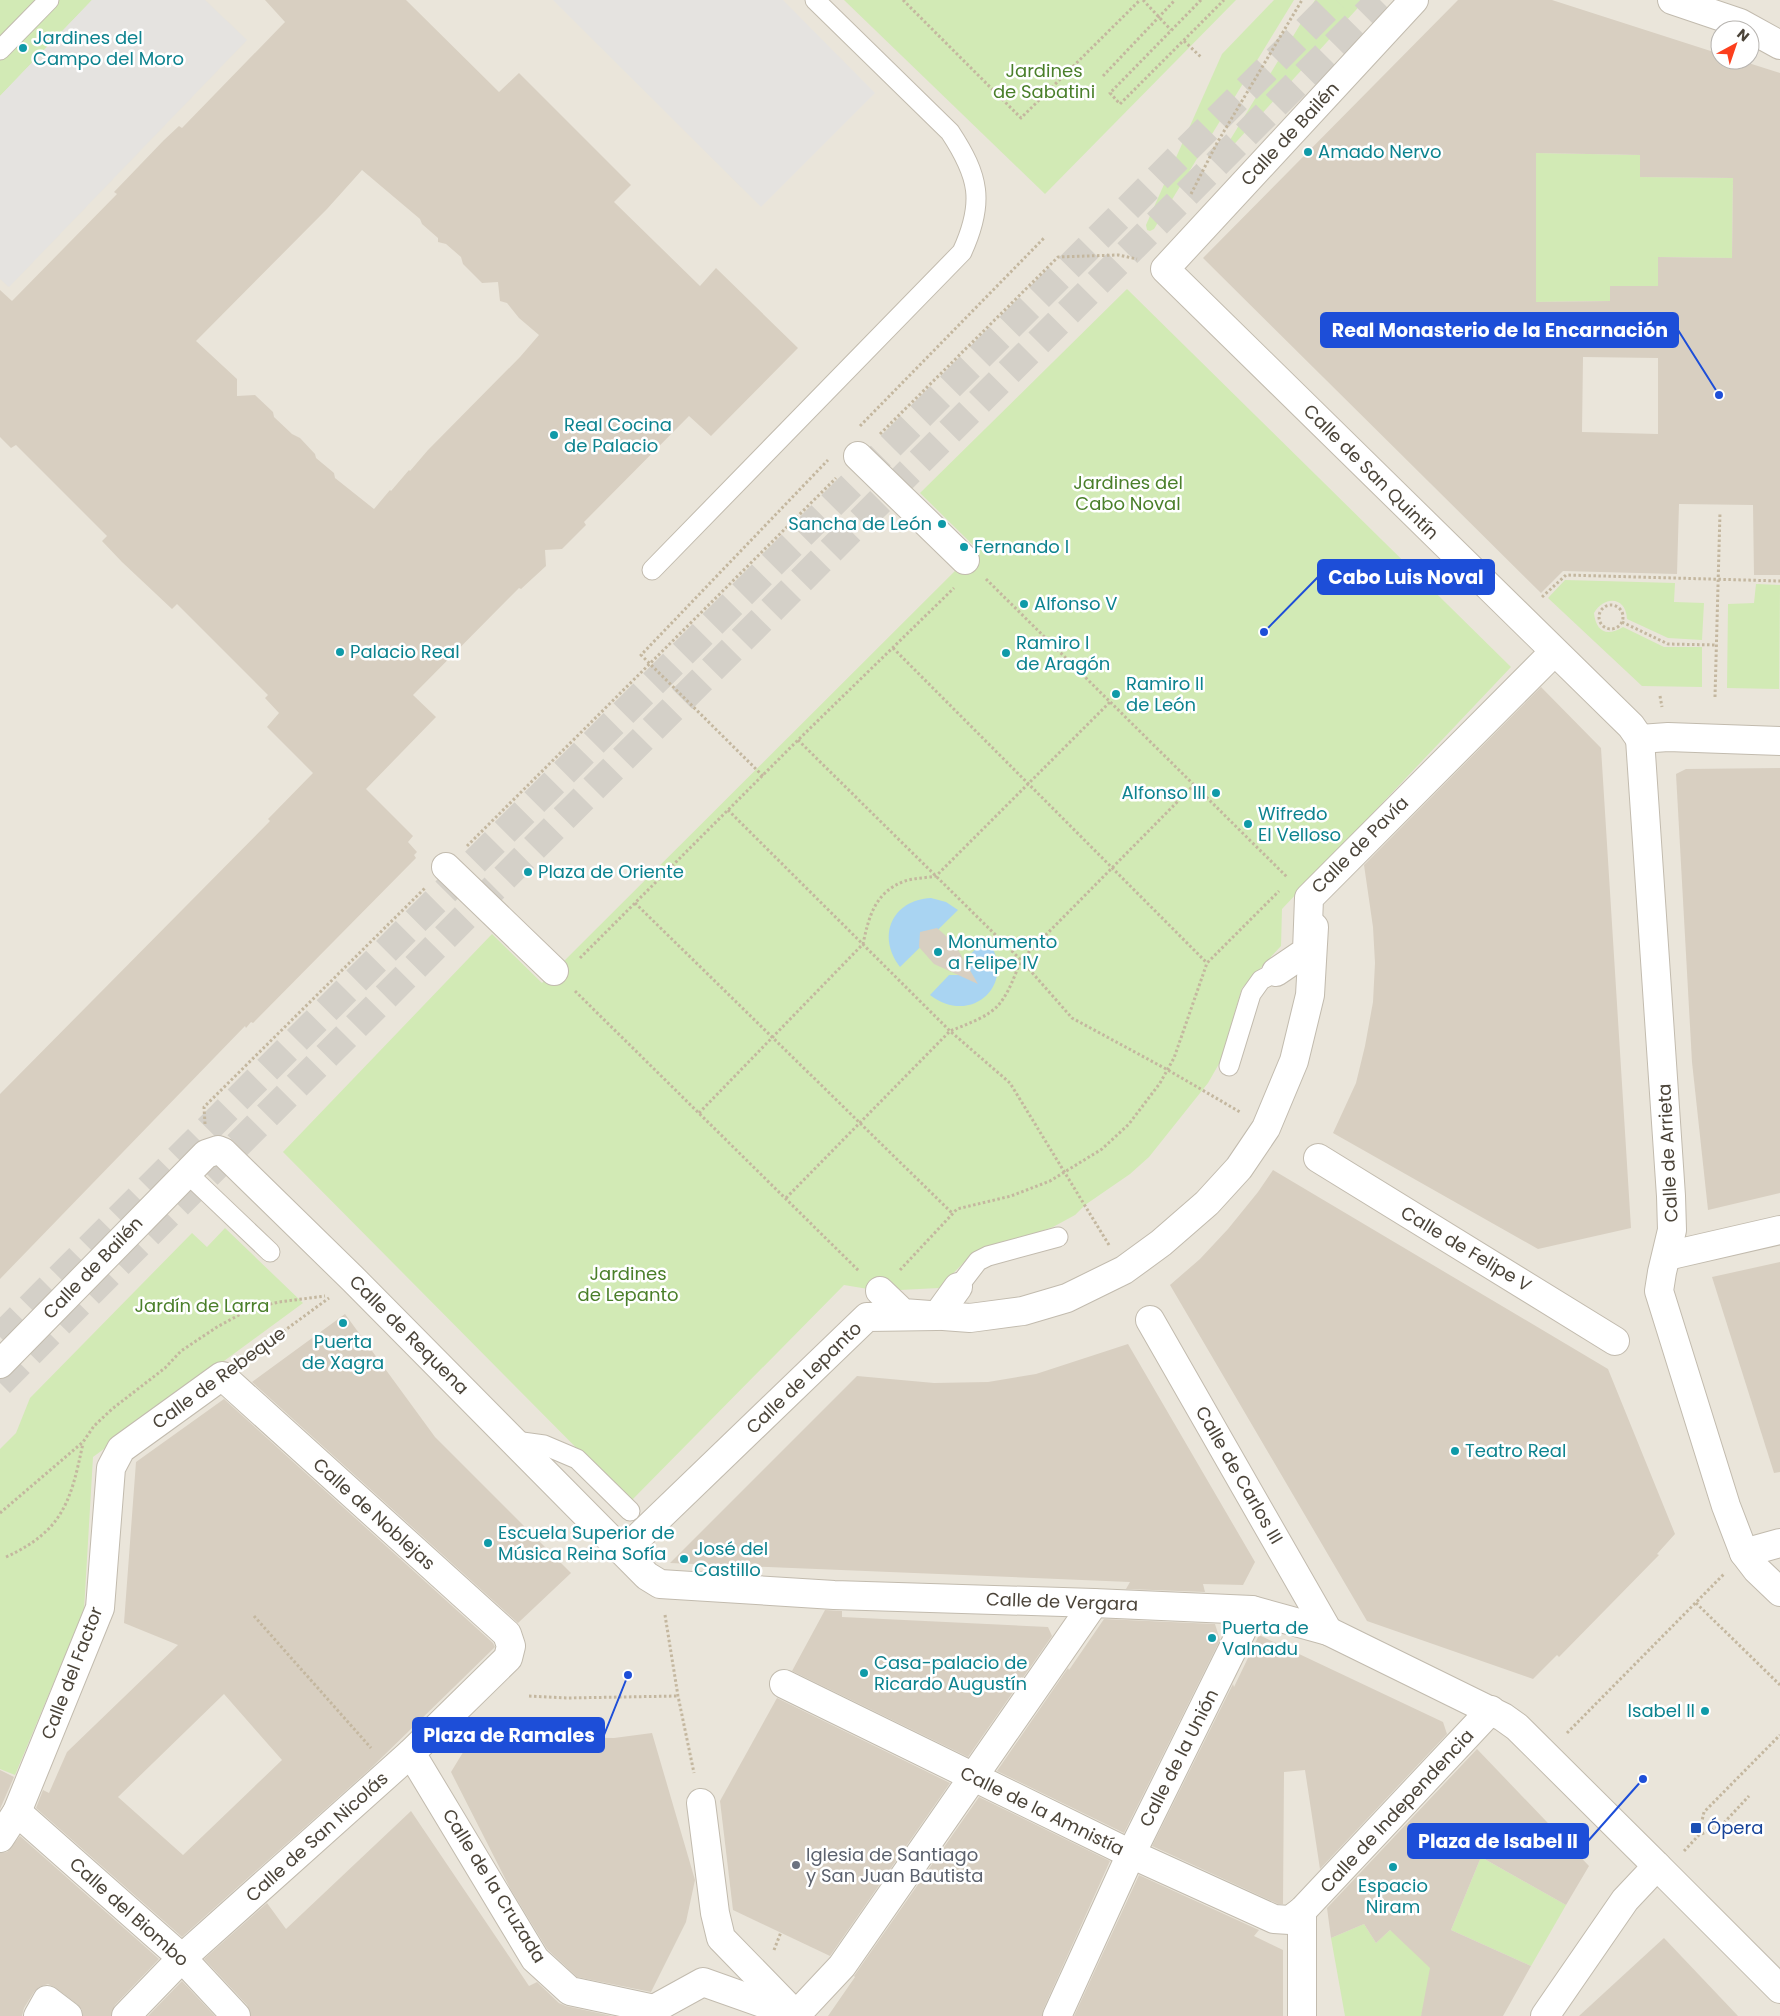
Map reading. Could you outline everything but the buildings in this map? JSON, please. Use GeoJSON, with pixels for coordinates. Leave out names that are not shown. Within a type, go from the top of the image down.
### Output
{"type":"FeatureCollection","features":[{"type":"Feature","properties":{"kind":"street","name":"Calle de Bailén"},"geometry":{"type":"LineString","coordinates":[[1155,265],[1414,0]]}},
{"type":"Feature","properties":{"kind":"street"},"geometry":{"type":"LineString","coordinates":[[1672,0],[1740,23],[1780,45]]}},
{"type":"Feature","properties":{"kind":"street","name":"Calle de San Quintín"},"geometry":{"type":"LineString","coordinates":[[1155,265],[1631,726],[1640,738]]}},
{"type":"Feature","properties":{"kind":"street"},"geometry":{"type":"LineString","coordinates":[[858,456],[970,564]]}},
{"type":"Feature","properties":{"kind":"street","name":"Calle de Pavía"},"geometry":{"type":"LineString","coordinates":[[1276,972],[1307,951],[1299,889],[1554,652]]}},
{"type":"Feature","properties":{"kind":"street"},"geometry":{"type":"LineString","coordinates":[[1640,738],[1668,737],[1780,742]]}},
{"type":"Feature","properties":{"kind":"street","name":"Calle de Arrieta"},"geometry":{"type":"LineString","coordinates":[[1640,738],[1671,1196],[1672,1230],[1659,1290],[1726,1506],[1744,1553],[1757,1570],[1780,1592]]}},
{"type":"Feature","properties":{"kind":"street"},"geometry":{"type":"LineString","coordinates":[[446,867],[557,974]]}},
{"type":"Feature","properties":{"kind":"street"},"geometry":{"type":"LineString","coordinates":[[880,1291],[903,1313],[970,1318],[1023,1311],[1067,1298],[1124,1270],[1161,1243],[1207,1203],[1239,1168],[1266,1128],[1294,1061],[1310,995],[1315,906],[1299,889]]}},
{"type":"Feature","properties":{"kind":"street","name":"Calle de Requena"},"geometry":{"type":"LineString","coordinates":[[187,1173],[206,1154],[218,1150],[223,1152],[348,1274],[624,1551]]}},
{"type":"Feature","properties":{"kind":"street","name":"Calle de Felipe V"},"geometry":{"type":"LineString","coordinates":[[1318,1158],[1615,1340]]}},
{"type":"Feature","properties":{"kind":"street","name":"Calle de Bailén"},"geometry":{"type":"LineString","coordinates":[[0,1364],[187,1173]]}},
{"type":"Feature","properties":{"kind":"street"},"geometry":{"type":"LineString","coordinates":[[1667,1256],[1780,1230]]}},
{"type":"Feature","properties":{"kind":"street"},"geometry":{"type":"LineString","coordinates":[[937,1316],[958,1287]]}},
{"type":"Feature","properties":{"kind":"street","name":"Calle de Lepanto"},"geometry":{"type":"LineString","coordinates":[[624,1551],[867,1317],[937,1316]]}},
{"type":"Feature","properties":{"kind":"street","name":"Calle de Carlos III"},"geometry":{"type":"LineString","coordinates":[[1150,1320],[1328,1631]]}},
{"type":"Feature","properties":{"kind":"street","name":"Calle de Rebeque"},"geometry":{"type":"LineString","coordinates":[[111,1468],[121,1449],[222,1376]]}},
{"type":"Feature","properties":{"kind":"street","name":"Calle de Noblejas"},"geometry":{"type":"LineString","coordinates":[[222,1376],[507,1634],[511,1646],[508,1658]]}},
{"type":"Feature","properties":{"kind":"street","name":"Calle del Factor"},"geometry":{"type":"LineString","coordinates":[[0,1838],[17,1812],[100,1608],[111,1468]]}},
{"type":"Feature","properties":{"kind":"street"},"geometry":{"type":"LineString","coordinates":[[1744,1553],[1780,1543]]}},
{"type":"Feature","properties":{"kind":"street"},"geometry":{"type":"LineString","coordinates":[[624,1551],[648,1576],[660,1584]]}},
{"type":"Feature","properties":{"kind":"street","name":"Calle de Vergara"},"geometry":{"type":"LineString","coordinates":[[660,1584],[834,1595],[1252,1610],[1328,1631],[1491,1710],[1517,1727],[1775,1984]]}},
{"type":"Feature","properties":{"kind":"street"},"geometry":{"type":"LineString","coordinates":[[797,2016],[842,1966],[1094,1603]]}},
{"type":"Feature","properties":{"kind":"street","name":"Calle de la Unión"},"geometry":{"type":"LineString","coordinates":[[1057,2016],[1131,1854],[1252,1610]]}},
{"type":"Feature","properties":{"kind":"street","name":"Calle de San Nicolás"},"geometry":{"type":"LineString","coordinates":[[126,2016],[182,1958],[411,1753],[508,1658]]}},
{"type":"Feature","properties":{"kind":"street","name":"Calle de la Amnistía"},"geometry":{"type":"LineString","coordinates":[[784,1684],[1131,1854],[1274,1919],[1290,1920],[1302,1911]]}},
{"type":"Feature","properties":{"kind":"street","name":"Calle de Independencia"},"geometry":{"type":"LineString","coordinates":[[1302,1911],[1491,1710]]}},
{"type":"Feature","properties":{"kind":"street","name":"Calle de la Cruzada"},"geometry":{"type":"LineString","coordinates":[[411,1753],[536,1959],[570,1991],[654,2013]]}},
{"type":"Feature","properties":{"kind":"street"},"geometry":{"type":"LineString","coordinates":[[701,1803],[714,1913],[721,1938],[797,2016]]}},
{"type":"Feature","properties":{"kind":"street","name":"Calle del Biombo"},"geometry":{"type":"LineString","coordinates":[[17,1812],[182,1958],[236,2016]]}},
{"type":"Feature","properties":{"kind":"street"},"geometry":{"type":"LineString","coordinates":[[1545,2016],[1625,1900],[1656,1866]]}},
{"type":"Feature","properties":{"kind":"street"},"geometry":{"type":"LineString","coordinates":[[1302,1911],[1302,2016]]}},
{"type":"Feature","properties":{"kind":"street"},"geometry":{"type":"LineString","coordinates":[[654,2013],[703,1982],[797,2016]]}},
{"type":"Feature","properties":{"kind":"street"},"geometry":{"type":"LineString","coordinates":[[38,2016],[47,2000],[68,2016]]}},
{"type":"Feature","properties":{"kind":"lane"},"geometry":{"type":"LineString","coordinates":[[0,50],[49,0]]}},
{"type":"Feature","properties":{"kind":"lane"},"geometry":{"type":"LineString","coordinates":[[652,570],[962,252],[971,232],[977,203],[973,176],[965,155],[950,132],[815,0]]}},
{"type":"Feature","properties":{"kind":"lane","name":"Calle de Pavía"},"geometry":{"type":"LineString","coordinates":[[1229,1066],[1251,994],[1261,980],[1276,972]]}},
{"type":"Feature","properties":{"kind":"lane"},"geometry":{"type":"LineString","coordinates":[[187,1173],[270,1252]]}},
{"type":"Feature","properties":{"kind":"lane"},"geometry":{"type":"LineString","coordinates":[[958,1287],[978,1261],[988,1256],[1058,1237]]}},
{"type":"Feature","properties":{"kind":"lane"},"geometry":{"type":"LineString","coordinates":[[515,1441],[544,1445],[577,1459],[630,1511]]}},
{"type":"Feature","properties":{"kind":"path"},"geometry":{"type":"LineString","coordinates":[[905,1],[1021,118],[1141,0],[1171,30]]}},
{"type":"Feature","properties":{"kind":"path"},"geometry":{"type":"LineString","coordinates":[[1103,76],[1175,0]]}},
{"type":"Feature","properties":{"kind":"path"},"geometry":{"type":"LineString","coordinates":[[1200,0],[1110,93],[1120,104],[1224,0]]}},
{"type":"Feature","properties":{"kind":"path"},"geometry":{"type":"LineString","coordinates":[[1191,194],[1217,143],[1302,0]]}},
{"type":"Feature","properties":{"kind":"path"},"geometry":{"type":"LineString","coordinates":[[1184,41],[1202,58]]}},
{"type":"Feature","properties":{"kind":"path"},"geometry":{"type":"LineString","coordinates":[[204,1107],[1058,257],[1118,255],[1155,265]]}},
{"type":"Feature","properties":{"kind":"path"},"geometry":{"type":"LineString","coordinates":[[1715,697],[1720,512]]}},
{"type":"Feature","properties":{"kind":"path"},"geometry":{"type":"LineString","coordinates":[[970,564],[1299,889],[1207,962],[1178,1049],[1168,1070],[1129,1124],[1102,1149],[1065,1173],[1011,1196],[957,1209],[880,1291],[557,974],[635,903],[893,648],[970,564]]}},
{"type":"Feature","properties":{"kind":"path"},"geometry":{"type":"LineString","coordinates":[[1538,601],[1566,575],[1780,581]]}},
{"type":"Feature","properties":{"kind":"path"},"geometry":{"type":"LineString","coordinates":[[1608,605],[1615,605],[1622,610],[1622,622],[1616,628],[1608,629],[1599,621],[1599,613],[1608,605]]}},
{"type":"Feature","properties":{"kind":"path"},"geometry":{"type":"LineString","coordinates":[[1622,622],[1668,644],[1716,645]]}},
{"type":"Feature","properties":{"kind":"path"},"geometry":{"type":"LineString","coordinates":[[893,648],[1207,962]]}},
{"type":"Feature","properties":{"kind":"path"},"geometry":{"type":"LineString","coordinates":[[641,655],[763,776]]}},
{"type":"Feature","properties":{"kind":"path"},"geometry":{"type":"LineString","coordinates":[[698,1113],[863,944],[869,917],[883,894],[905,881],[936,876],[1110,702]]}},
{"type":"Feature","properties":{"kind":"path"},"geometry":{"type":"LineString","coordinates":[[798,740],[1022,960],[1072,1018],[1168,1070],[1266,1128]]}},
{"type":"Feature","properties":{"kind":"path"},"geometry":{"type":"LineString","coordinates":[[786,1198],[950,1031],[982,1018],[998,1007],[1009,992],[1022,960],[1194,785]]}},
{"type":"Feature","properties":{"kind":"path"},"geometry":{"type":"LineString","coordinates":[[728,810],[950,1031],[1010,1083],[1076,1190]]}},
{"type":"Feature","properties":{"kind":"path"},"geometry":{"type":"LineString","coordinates":[[635,903],[952,1214]]}},
{"type":"Feature","properties":{"kind":"path","name":"Calle de Rebeque"},"geometry":{"type":"LineString","coordinates":[[222,1376],[334,1295]]}},
{"type":"Feature","properties":{"kind":"path"},"geometry":{"type":"LineString","coordinates":[[6,1557],[39,1539],[61,1513],[69,1496],[83,1442]]}},
{"type":"Feature","properties":{"kind":"path"},"geometry":{"type":"LineString","coordinates":[[1545,1755],[1744,1553]]}},
{"type":"Feature","properties":{"kind":"path"},"geometry":{"type":"LineString","coordinates":[[660,1584],[678,1696],[701,1803]]}},
{"type":"Feature","properties":{"kind":"path"},"geometry":{"type":"LineString","coordinates":[[1696,1603],[1780,1686]]}},
{"type":"Feature","properties":{"kind":"path"},"geometry":{"type":"LineString","coordinates":[[254,1616],[377,1754],[411,1753]]}},
{"type":"Feature","properties":{"kind":"path"},"geometry":{"type":"LineString","coordinates":[[529,1696],[567,1698],[678,1696]]}},
{"type":"Feature","properties":{"kind":"path"},"geometry":{"type":"LineString","coordinates":[[1749,1796],[1720,1826],[1699,1835],[1704,1812],[1780,1735]]}},
{"type":"Feature","properties":{"kind":"path"},"geometry":{"type":"LineString","coordinates":[[775,1946],[781,1932]]}},
{"type":"Feature","properties":{"kind":"shaded area"},"geometry":{"type":"Polygon","coordinates":[[[0,0],[1780,0],[1780,2016],[0,2016],[0,0]]]}},
{"type":"Feature","properties":{"kind":"shaded area"},"geometry":{"type":"Polygon","coordinates":[[[92,0],[205,0],[247,40],[9,287],[0,279],[0,96],[92,0]]]}},
{"type":"Feature","properties":{"kind":"shaded area"},"geometry":{"type":"Polygon","coordinates":[[[553,0],[783,0],[875,93],[761,207],[553,0]]]}},
{"type":"Feature","properties":{"kind":"green space","name":"Jardines del Campo del Moro"},"geometry":{"type":"Polygon","coordinates":[[[0,0],[92,0],[0,96],[0,0]]]}},
{"type":"Feature","properties":{"kind":"green space","name":"Jardines de Sabatini"},"geometry":{"type":"Polygon","coordinates":[[[844,0],[1236,0],[1045,194],[844,0]]]}},
{"type":"Feature","properties":{"kind":"green space"},"geometry":{"type":"Polygon","coordinates":[[[1274,0],[1294,0],[1154,229],[1147,230],[1146,225],[1222,54],[1274,0]]]}},
{"type":"Feature","properties":{"kind":"green space"},"geometry":{"type":"Polygon","coordinates":[[[1315,0],[1365,0],[1228,151],[1225,148],[1315,0]]]}},
{"type":"Feature","properties":{"kind":"green space"},"geometry":{"type":"Polygon","coordinates":[[[1536,153],[1640,155],[1640,177],[1733,178],[1732,258],[1658,257],[1658,286],[1610,286],[1610,301],[1533,302],[1536,286],[1536,153]]]}},
{"type":"Feature","properties":{"kind":"green space","name":"Plaza de Oriente"},"geometry":{"type":"Polygon","coordinates":[[[1127,289],[1511,667],[1282,909],[1281,946],[1242,988],[1220,1062],[1208,1083],[1149,1157],[1130,1174],[1085,1205],[1075,1215],[1053,1227],[1003,1244],[980,1249],[972,1254],[939,1288],[880,1291],[844,1285],[630,1502],[283,1152],[492,934],[542,983],[977,549],[920,493],[1127,289]]]}},
{"type":"Feature","properties":{"kind":"green space"},"geometry":{"type":"Polygon","coordinates":[[[1565,580],[1675,583],[1674,602],[1704,603],[1702,640],[1668,638],[1627,619],[1623,606],[1614,601],[1604,603],[1594,613],[1597,625],[1603,631],[1612,632],[1623,627],[1664,647],[1702,647],[1702,687],[1642,686],[1548,598],[1565,580]]]}},
{"type":"Feature","properties":{"kind":"green space"},"geometry":{"type":"Polygon","coordinates":[[[1756,584],[1780,585],[1779,689],[1727,688],[1728,604],[1754,603],[1756,584]]]}},
{"type":"Feature","properties":{"kind":"green space","name":"Jardín de Larra"},"geometry":{"type":"Polygon","coordinates":[[[225,1228],[303,1303],[93,1457],[84,1610],[15,1775],[0,1769],[0,1449],[16,1433],[30,1398],[192,1233],[207,1247],[225,1228]]]}},
{"type":"Feature","properties":{"kind":"green space"},"geometry":{"type":"Polygon","coordinates":[[[1481,1857],[1566,1905],[1531,1966],[1451,1930],[1481,1857]]]}},
{"type":"Feature","properties":{"kind":"green space"},"geometry":{"type":"Polygon","coordinates":[[[1364,1924],[1376,1943],[1390,1930],[1438,1961],[1421,2016],[1345,2016],[1331,1938],[1364,1924]]]}},
{"type":"Feature","properties":{"kind":"water"},"geometry":{"type":"Polygon","coordinates":[[[931,898],[946,902],[958,910],[900,967],[889,943],[889,932],[892,922],[906,905],[917,900],[931,898]]]}},
{"type":"Feature","properties":{"kind":"water"},"geometry":{"type":"Polygon","coordinates":[[[986,938],[995,954],[998,970],[995,984],[987,995],[976,1003],[962,1006],[946,1004],[930,995],[949,975],[961,975],[967,966],[966,959],[986,938]]]}},
{"type":"Feature","properties":{"kind":"tunnel"},"geometry":{"type":"LineString","coordinates":[[0,1337],[1336,0]]}},
{"type":"Feature","properties":{"kind":"tunnel"},"geometry":{"type":"LineString","coordinates":[[0,1383],[1380,0]]}},
{"type":"Feature","properties":{"kind":"place","name":"Jardines del Campo del Moro"},"geometry":{"type":"Point","coordinates":[23,48]}},
{"type":"Feature","properties":{"kind":"place","name":"Amado Nervo"},"geometry":{"type":"Point","coordinates":[1308,152]}},
{"type":"Feature","properties":{"kind":"place","name":"Real Monasterio de la Encarnación"},"geometry":{"type":"Point","coordinates":[1719,395]}},
{"type":"Feature","properties":{"kind":"place","name":"Real Cocina de Palacio"},"geometry":{"type":"Point","coordinates":[554,435]}},
{"type":"Feature","properties":{"kind":"place","name":"Sancha de León"},"geometry":{"type":"Point","coordinates":[942,524]}},
{"type":"Feature","properties":{"kind":"place","name":"Fernando I"},"geometry":{"type":"Point","coordinates":[964,547]}},
{"type":"Feature","properties":{"kind":"place","name":"Alfonso V"},"geometry":{"type":"Point","coordinates":[1024,604]}},
{"type":"Feature","properties":{"kind":"place","name":"Cabo Luis Noval"},"geometry":{"type":"Point","coordinates":[1264,632]}},
{"type":"Feature","properties":{"kind":"place","name":"Palacio Real"},"geometry":{"type":"Point","coordinates":[340,652]}},
{"type":"Feature","properties":{"kind":"place","name":"Ramiro I de Aragón"},"geometry":{"type":"Point","coordinates":[1006,653]}},
{"type":"Feature","properties":{"kind":"place","name":"Ramiro II de León"},"geometry":{"type":"Point","coordinates":[1116,694]}},
{"type":"Feature","properties":{"kind":"place","name":"Alfonso III"},"geometry":{"type":"Point","coordinates":[1216,793]}},
{"type":"Feature","properties":{"kind":"place","name":"Wifredo El Velloso"},"geometry":{"type":"Point","coordinates":[1248,824]}},
{"type":"Feature","properties":{"kind":"place","name":"Plaza de Oriente"},"geometry":{"type":"Point","coordinates":[528,872]}},
{"type":"Feature","properties":{"kind":"place","name":"Monumento a Felipe IV"},"geometry":{"type":"Point","coordinates":[938,952]}},
{"type":"Feature","properties":{"kind":"place","name":"Puerta de Xagra"},"geometry":{"type":"Point","coordinates":[343,1323]}},
{"type":"Feature","properties":{"kind":"place","name":"Teatro Real"},"geometry":{"type":"Point","coordinates":[1455,1451]}},
{"type":"Feature","properties":{"kind":"place","name":"Escuela Superior de Música Reina Sofía"},"geometry":{"type":"Point","coordinates":[488,1543]}},
{"type":"Feature","properties":{"kind":"place","name":"José del Castillo"},"geometry":{"type":"Point","coordinates":[684,1559]}},
{"type":"Feature","properties":{"kind":"place","name":"Puerta de Valnadu"},"geometry":{"type":"Point","coordinates":[1212,1638]}},
{"type":"Feature","properties":{"kind":"place","name":"Casa-palacio de Ricardo Augustín"},"geometry":{"type":"Point","coordinates":[864,1673]}},
{"type":"Feature","properties":{"kind":"place","name":"Plaza de Ramales"},"geometry":{"type":"Point","coordinates":[628,1675]}},
{"type":"Feature","properties":{"kind":"place","name":"Isabel II"},"geometry":{"type":"Point","coordinates":[1705,1711]}},
{"type":"Feature","properties":{"kind":"place","name":"Plaza de Isabel II"},"geometry":{"type":"Point","coordinates":[1643,1779]}},
{"type":"Feature","properties":{"kind":"place","name":"Ópera"},"geometry":{"type":"Point","coordinates":[1696,1828]}},
{"type":"Feature","properties":{"kind":"place","name":"Iglesia de Santiago y San Juan Bautista"},"geometry":{"type":"Point","coordinates":[796,1865]}},
{"type":"Feature","properties":{"kind":"place","name":"Espacio Niram"},"geometry":{"type":"Point","coordinates":[1393,1867]}},
{"type":"Feature","properties":{"kind":"park label","name":"Jardines del Cabo Noval"},"geometry":{"type":"Point","coordinates":[1128,493]}},
{"type":"Feature","properties":{"kind":"park label","name":"Jardines de Lepanto"},"geometry":{"type":"Point","coordinates":[628,1284]}}]}
